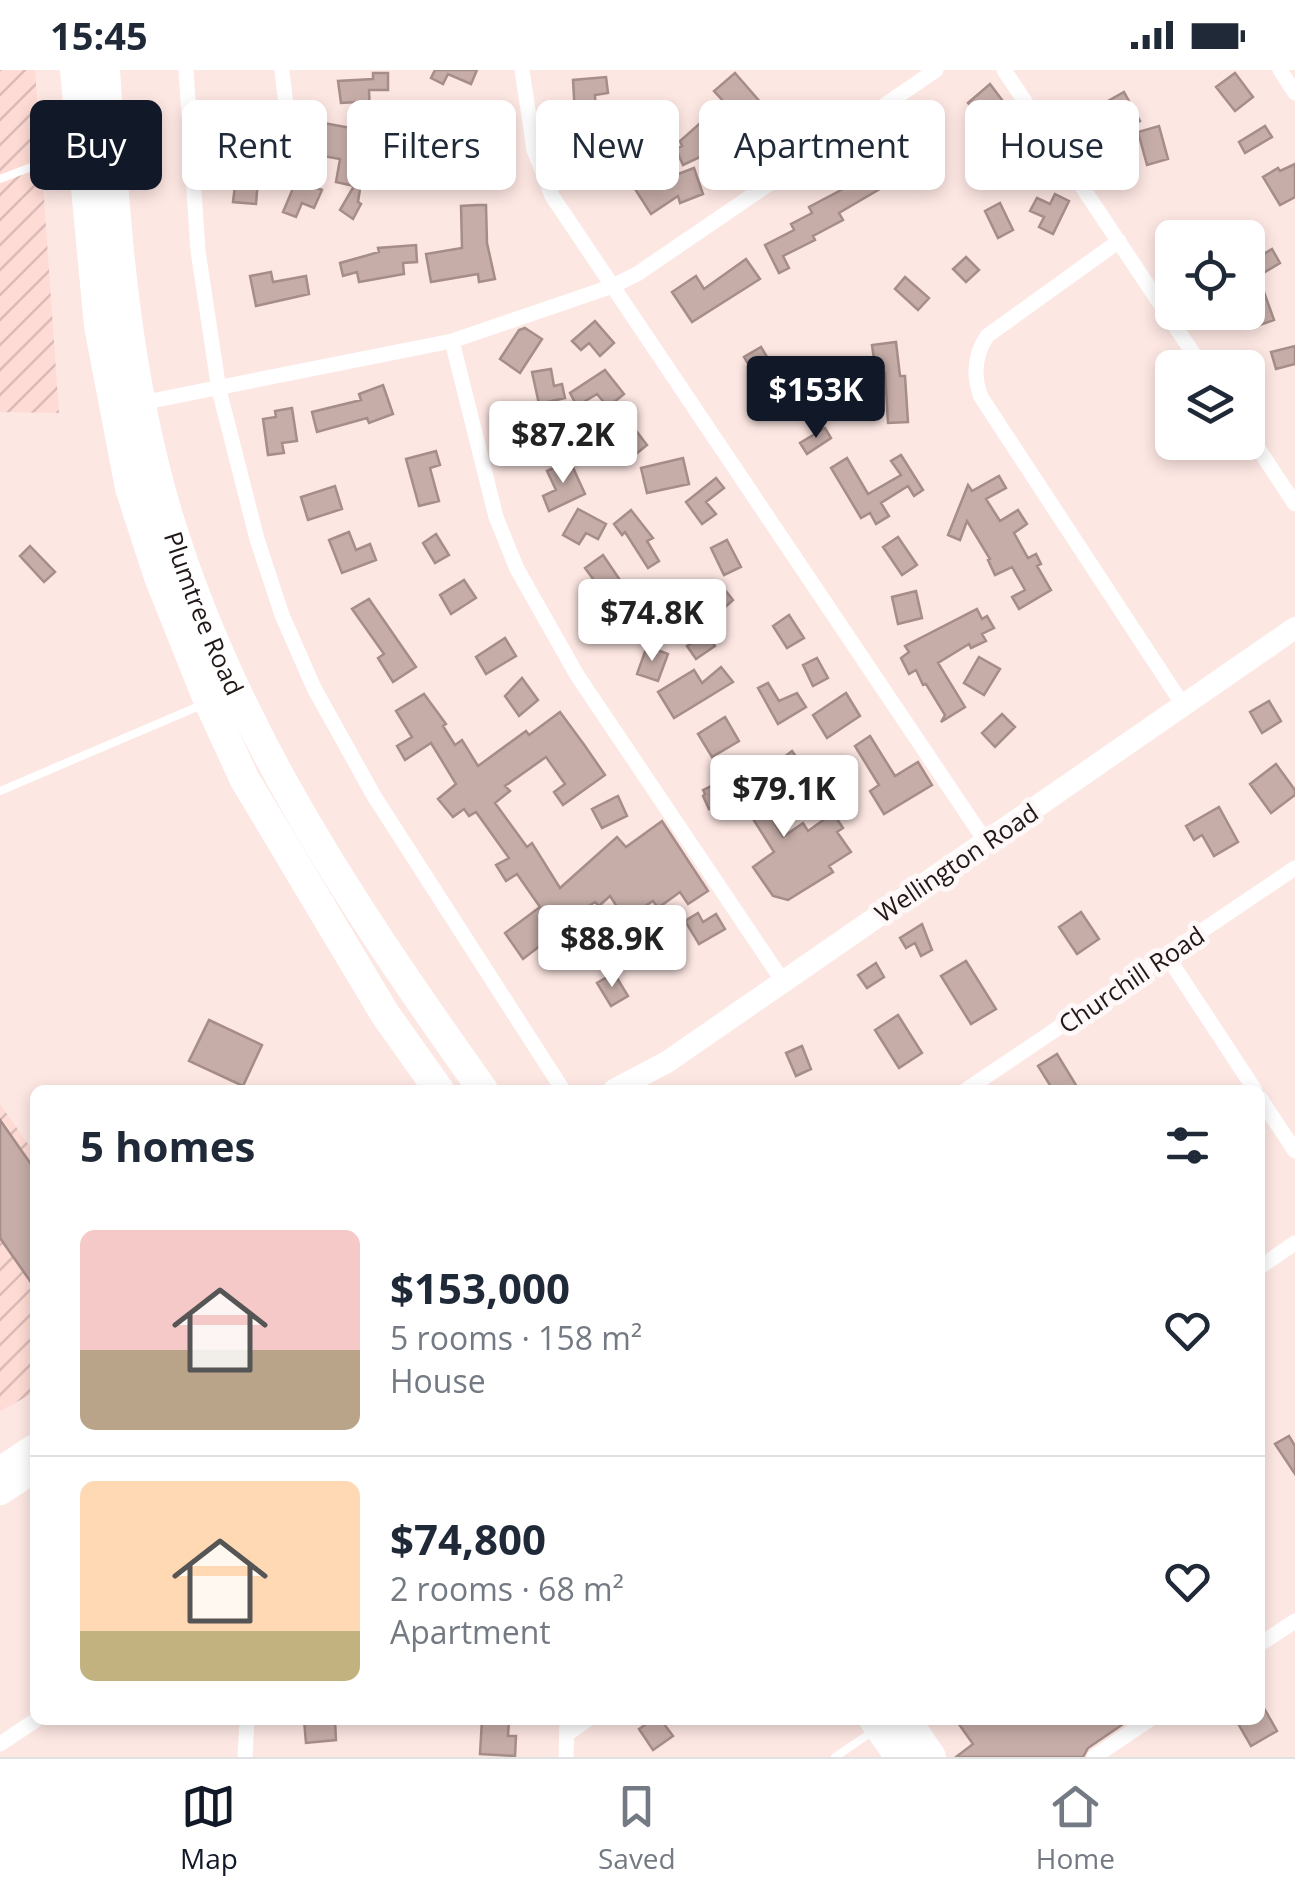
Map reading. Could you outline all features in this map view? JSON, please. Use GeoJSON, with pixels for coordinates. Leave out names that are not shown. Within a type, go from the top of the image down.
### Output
{"type":"FeatureCollection","features":[{"type":"Feature","properties":{"kind":"highway","name":"Plumtree Road"},"geometry":{"type":"LineString","coordinates":[[75,70],[83,100]]}},
{"type":"Feature","properties":{"kind":"highway","name":"Plumtree Road"},"geometry":{"type":"LineString","coordinates":[[102,100],[106,70]]}},
{"type":"Feature","properties":{"kind":"highway","name":"Plumtree Road"},"geometry":{"type":"LineString","coordinates":[[97,190],[99,326],[128,405],[130,488],[159,577],[223,696],[402,975],[479,1085]]}},
{"type":"Feature","properties":{"kind":"highway","name":"Plumtree Road"},"geometry":{"type":"LineString","coordinates":[[223,696],[245,780],[385,1014],[435,1085]]}},
{"type":"Feature","properties":{"kind":"highway"},"geometry":{"type":"LineString","coordinates":[[385,1014],[418,1085]]}},
{"type":"Feature","properties":{"kind":"highway"},"geometry":{"type":"LineString","coordinates":[[887,1725],[900,1757]]}},
{"type":"Feature","properties":{"kind":"highway"},"geometry":{"type":"LineString","coordinates":[[890,1725],[931,1757]]}},
{"type":"Feature","properties":{"kind":"main road","name":"Wellington Road"},"geometry":{"type":"LineString","coordinates":[[623,1085],[667,1062],[1295,628]]}},
{"type":"Feature","properties":{"kind":"main road"},"geometry":{"type":"LineString","coordinates":[[0,1469],[30,1449]]}},
{"type":"Feature","properties":{"kind":"main road"},"geometry":{"type":"LineString","coordinates":[[0,1493],[30,1473]]}},
{"type":"Feature","properties":{"kind":"street"},"geometry":{"type":"LineString","coordinates":[[186,70],[188,100]]}},
{"type":"Feature","properties":{"kind":"street"},"geometry":{"type":"LineString","coordinates":[[282,70],[283,100]]}},
{"type":"Feature","properties":{"kind":"street"},"geometry":{"type":"LineString","coordinates":[[522,70],[534,150],[552,196],[986,842]]}},
{"type":"Feature","properties":{"kind":"street"},"geometry":{"type":"LineString","coordinates":[[128,405],[452,342],[614,286],[936,70]]}},
{"type":"Feature","properties":{"kind":"street"},"geometry":{"type":"LineString","coordinates":[[1004,70],[1192,350]]}},
{"type":"Feature","properties":{"kind":"street"},"geometry":{"type":"LineString","coordinates":[[1280,70],[1295,93]]}},
{"type":"Feature","properties":{"kind":"street"},"geometry":{"type":"LineString","coordinates":[[194,190],[198,252],[219,390],[257,539],[282,616],[314,688],[374,796],[559,1085]]}},
{"type":"Feature","properties":{"kind":"street"},"geometry":{"type":"LineString","coordinates":[[1119,242],[987,336],[977,357],[976,384],[1183,705]]}},
{"type":"Feature","properties":{"kind":"street"},"geometry":{"type":"LineString","coordinates":[[452,342],[496,516],[517,569],[615,734],[782,980]]}},
{"type":"Feature","properties":{"kind":"street"},"geometry":{"type":"LineString","coordinates":[[1265,459],[1295,504]]}},
{"type":"Feature","properties":{"kind":"street","name":"Churchill Road"},"geometry":{"type":"LineString","coordinates":[[973,1085],[1295,868]]}},
{"type":"Feature","properties":{"kind":"street"},"geometry":{"type":"LineString","coordinates":[[1166,956],[1252,1085]]}},
{"type":"Feature","properties":{"kind":"street"},"geometry":{"type":"LineString","coordinates":[[1265,1106],[1295,1151]]}},
{"type":"Feature","properties":{"kind":"street"},"geometry":{"type":"LineString","coordinates":[[1265,1264],[1295,1244]]}},
{"type":"Feature","properties":{"kind":"street"},"geometry":{"type":"LineString","coordinates":[[1265,1641],[1295,1620]]}},
{"type":"Feature","properties":{"kind":"street"},"geometry":{"type":"LineString","coordinates":[[0,1744],[30,1724]]}},
{"type":"Feature","properties":{"kind":"street"},"geometry":{"type":"LineString","coordinates":[[246,1757],[247,1725]]}},
{"type":"Feature","properties":{"kind":"street"},"geometry":{"type":"LineString","coordinates":[[1094,1757],[1142,1725]]}},
{"type":"Feature","properties":{"kind":"street"},"geometry":{"type":"LineString","coordinates":[[566,1757],[567,1727]]}},
{"type":"Feature","properties":{"kind":"lane"},"geometry":{"type":"LineString","coordinates":[[0,179],[30,168]]}},
{"type":"Feature","properties":{"kind":"lane"},"geometry":{"type":"LineString","coordinates":[[0,791],[223,696]]}},
{"type":"Feature","properties":{"kind":"lane"},"geometry":{"type":"LineString","coordinates":[[835,1757],[882,1725]]}},
{"type":"Feature","properties":{"kind":"shaded area"},"geometry":{"type":"Polygon","coordinates":[[[0,70],[35,70],[37,100],[30,100],[30,190],[43,190],[59,413],[0,412],[0,70]]]}},
{"type":"Feature","properties":{"kind":"shaded area"},"geometry":{"type":"Polygon","coordinates":[[[0,1104],[30,1147],[30,1395],[0,1411],[0,1104]]]}},
{"type":"Feature","properties":{"kind":"building"},"geometry":{"type":"Polygon","coordinates":[[[435,70],[477,70],[471,84],[448,74],[443,84],[431,78],[435,70]]]}},
{"type":"Feature","properties":{"kind":"building"},"geometry":{"type":"Polygon","coordinates":[[[373,73],[388,73],[388,90],[369,90],[369,100],[341,103],[338,81],[373,79],[373,73]]]}},
{"type":"Feature","properties":{"kind":"building"},"geometry":{"type":"Polygon","coordinates":[[[735,73],[758,100],[722,100],[714,91],[735,73]]]}},
{"type":"Feature","properties":{"kind":"building"},"geometry":{"type":"Polygon","coordinates":[[[1235,73],[1253,97],[1235,111],[1216,87],[1235,73]]]}},
{"type":"Feature","properties":{"kind":"building"},"geometry":{"type":"Polygon","coordinates":[[[606,77],[608,93],[595,95],[595,100],[574,100],[573,80],[606,77]]]}},
{"type":"Feature","properties":{"kind":"building"},"geometry":{"type":"Polygon","coordinates":[[[990,84],[1002,100],[971,100],[990,84]]]}},
{"type":"Feature","properties":{"kind":"building"},"geometry":{"type":"Polygon","coordinates":[[[1124,92],[1128,100],[1110,100],[1124,92]]]}},
{"type":"Feature","properties":{"kind":"building"},"geometry":{"type":"Polygon","coordinates":[[[327,124],[347,127],[347,184],[336,182],[340,159],[327,157],[327,124]]]}},
{"type":"Feature","properties":{"kind":"building"},"geometry":{"type":"Polygon","coordinates":[[[699,124],[699,157],[683,165],[680,141],[699,124]]]}},
{"type":"Feature","properties":{"kind":"building"},"geometry":{"type":"Polygon","coordinates":[[[1159,126],[1168,159],[1147,165],[1139,132],[1159,126]]]}},
{"type":"Feature","properties":{"kind":"building"},"geometry":{"type":"Polygon","coordinates":[[[1265,126],[1272,137],[1245,153],[1239,142],[1265,126]]]}},
{"type":"Feature","properties":{"kind":"building"},"geometry":{"type":"Polygon","coordinates":[[[1295,164],[1295,197],[1280,205],[1263,177],[1295,164]]]}},
{"type":"Feature","properties":{"kind":"building"},"geometry":{"type":"Polygon","coordinates":[[[694,168],[703,194],[680,203],[678,196],[651,214],[636,190],[679,190],[679,174],[694,168]]]}},
{"type":"Feature","properties":{"kind":"building"},"geometry":{"type":"Polygon","coordinates":[[[234,190],[257,190],[256,204],[233,202],[234,190]]]}},
{"type":"Feature","properties":{"kind":"building"},"geometry":{"type":"Polygon","coordinates":[[[292,190],[322,190],[314,208],[302,203],[296,217],[283,212],[292,190]]]}},
{"type":"Feature","properties":{"kind":"building"},"geometry":{"type":"Polygon","coordinates":[[[352,190],[360,190],[361,204],[353,219],[340,210],[352,190]]]}},
{"type":"Feature","properties":{"kind":"building"},"geometry":{"type":"Polygon","coordinates":[[[841,190],[878,190],[839,213],[843,220],[813,236],[815,240],[783,256],[789,268],[779,273],[765,245],[794,230],[791,224],[812,213],[809,207],[841,190]]]}},
{"type":"Feature","properties":{"kind":"building"},"geometry":{"type":"Polygon","coordinates":[[[1055,194],[1069,201],[1053,234],[1039,227],[1044,217],[1030,211],[1037,198],[1050,204],[1055,194]]]}},
{"type":"Feature","properties":{"kind":"building"},"geometry":{"type":"Polygon","coordinates":[[[1000,203],[1013,230],[998,238],[985,211],[1000,203]]]}},
{"type":"Feature","properties":{"kind":"building"},"geometry":{"type":"Polygon","coordinates":[[[486,205],[487,243],[495,279],[479,282],[478,274],[431,282],[426,254],[462,248],[461,206],[486,205]]]}},
{"type":"Feature","properties":{"kind":"building"},"geometry":{"type":"Polygon","coordinates":[[[416,245],[417,262],[403,263],[404,274],[359,282],[357,272],[343,276],[340,263],[379,252],[378,248],[416,245]]]}},
{"type":"Feature","properties":{"kind":"building"},"geometry":{"type":"Polygon","coordinates":[[[1272,249],[1280,263],[1265,272],[1265,253],[1272,249]]]}},
{"type":"Feature","properties":{"kind":"building"},"geometry":{"type":"Polygon","coordinates":[[[966,257],[979,270],[966,282],[953,269],[966,257]]]}},
{"type":"Feature","properties":{"kind":"building"},"geometry":{"type":"Polygon","coordinates":[[[746,259],[760,279],[692,322],[672,292],[696,276],[704,289],[746,259]]]}},
{"type":"Feature","properties":{"kind":"building"},"geometry":{"type":"Polygon","coordinates":[[[271,272],[273,282],[306,276],[309,294],[256,306],[250,276],[271,272]]]}},
{"type":"Feature","properties":{"kind":"building"},"geometry":{"type":"Polygon","coordinates":[[[905,277],[929,298],[918,310],[895,289],[905,277]]]}},
{"type":"Feature","properties":{"kind":"building"},"geometry":{"type":"Polygon","coordinates":[[[1265,295],[1274,320],[1265,323],[1265,295]]]}},
{"type":"Feature","properties":{"kind":"building"},"geometry":{"type":"Polygon","coordinates":[[[595,321],[614,343],[600,356],[589,343],[581,350],[572,341],[595,321]]]}},
{"type":"Feature","properties":{"kind":"building"},"geometry":{"type":"Polygon","coordinates":[[[525,328],[542,339],[520,373],[500,359],[519,330],[525,328]]]}},
{"type":"Feature","properties":{"kind":"building"},"geometry":{"type":"Polygon","coordinates":[[[896,342],[900,376],[905,376],[908,422],[888,423],[885,373],[876,374],[872,345],[896,342]]]}},
{"type":"Feature","properties":{"kind":"building"},"geometry":{"type":"Polygon","coordinates":[[[1295,346],[1295,364],[1276,369],[1271,352],[1295,346]]]}},
{"type":"Feature","properties":{"kind":"building"},"geometry":{"type":"Polygon","coordinates":[[[761,347],[776,372],[759,382],[744,357],[761,347]]]}},
{"type":"Feature","properties":{"kind":"building"},"geometry":{"type":"Polygon","coordinates":[[[551,369],[554,386],[562,384],[565,398],[539,404],[532,372],[551,369]]]}},
{"type":"Feature","properties":{"kind":"building"},"geometry":{"type":"Polygon","coordinates":[[[605,370],[624,394],[608,407],[597,394],[577,406],[570,393],[605,370]]]}},
{"type":"Feature","properties":{"kind":"building"},"geometry":{"type":"Polygon","coordinates":[[[383,385],[393,414],[369,423],[367,418],[317,432],[312,412],[361,400],[359,394],[383,385]]]}},
{"type":"Feature","properties":{"kind":"building"},"geometry":{"type":"Polygon","coordinates":[[[292,408],[297,441],[282,443],[284,453],[268,455],[263,419],[276,417],[275,411],[292,408]]]}},
{"type":"Feature","properties":{"kind":"building"},"geometry":{"type":"Polygon","coordinates":[[[543,418],[556,429],[544,458],[530,452],[543,418]]]}},
{"type":"Feature","properties":{"kind":"building"},"geometry":{"type":"Polygon","coordinates":[[[631,424],[647,445],[631,458],[614,437],[631,424]]]}},
{"type":"Feature","properties":{"kind":"building"},"geometry":{"type":"Polygon","coordinates":[[[825,428],[831,438],[807,454],[800,443],[825,428]]]}},
{"type":"Feature","properties":{"kind":"building"},"geometry":{"type":"Polygon","coordinates":[[[436,451],[440,465],[430,468],[439,501],[419,506],[406,459],[436,451]]]}},
{"type":"Feature","properties":{"kind":"building"},"geometry":{"type":"Polygon","coordinates":[[[901,455],[923,490],[914,496],[908,486],[881,503],[889,516],[876,524],[870,513],[861,518],[831,468],[847,458],[868,494],[901,475],[891,461],[901,455]]]}},
{"type":"Feature","properties":{"kind":"building"},"geometry":{"type":"Polygon","coordinates":[[[683,458],[689,484],[647,493],[641,468],[683,458]]]}},
{"type":"Feature","properties":{"kind":"building"},"geometry":{"type":"Polygon","coordinates":[[[570,461],[585,494],[549,511],[543,496],[556,490],[547,471],[570,461]]]}},
{"type":"Feature","properties":{"kind":"building"},"geometry":{"type":"Polygon","coordinates":[[[999,476],[1006,488],[986,499],[1000,521],[1018,510],[1027,524],[1014,533],[1028,558],[1036,554],[1041,564],[1037,566],[1051,590],[1019,609],[1012,597],[1025,590],[1012,567],[995,575],[967,521],[960,540],[948,535],[968,485],[972,491],[999,476]]]}},
{"type":"Feature","properties":{"kind":"building"},"geometry":{"type":"Polygon","coordinates":[[[716,478],[724,488],[706,502],[716,514],[702,524],[686,502],[716,478]]]}},
{"type":"Feature","properties":{"kind":"building"},"geometry":{"type":"Polygon","coordinates":[[[335,486],[342,509],[308,520],[301,497],[335,486]]]}},
{"type":"Feature","properties":{"kind":"building"},"geometry":{"type":"Polygon","coordinates":[[[578,509],[606,524],[598,539],[586,533],[579,544],[563,535],[578,509]]]}},
{"type":"Feature","properties":{"kind":"building"},"geometry":{"type":"Polygon","coordinates":[[[631,510],[653,538],[647,541],[659,561],[648,568],[625,532],[622,535],[614,524],[631,510]]]}},
{"type":"Feature","properties":{"kind":"building"},"geometry":{"type":"Polygon","coordinates":[[[349,532],[356,550],[370,544],[376,560],[342,573],[329,540],[349,532]]]}},
{"type":"Feature","properties":{"kind":"building"},"geometry":{"type":"Polygon","coordinates":[[[436,534],[449,555],[435,563],[423,543],[436,534]]]}},
{"type":"Feature","properties":{"kind":"building"},"geometry":{"type":"Polygon","coordinates":[[[898,537],[917,565],[902,575],[883,547],[898,537]]]}},
{"type":"Feature","properties":{"kind":"building"},"geometry":{"type":"Polygon","coordinates":[[[727,540],[741,567],[724,575],[711,548],[727,540]]]}},
{"type":"Feature","properties":{"kind":"building"},"geometry":{"type":"Polygon","coordinates":[[[30,546],[55,572],[44,582],[20,556],[30,546]]]}},
{"type":"Feature","properties":{"kind":"building"},"geometry":{"type":"Polygon","coordinates":[[[603,555],[651,626],[635,636],[610,596],[607,598],[585,568],[603,555]]]}},
{"type":"Feature","properties":{"kind":"building"},"geometry":{"type":"Polygon","coordinates":[[[464,580],[476,598],[451,614],[440,595],[464,580]]]}},
{"type":"Feature","properties":{"kind":"building"},"geometry":{"type":"Polygon","coordinates":[[[725,590],[733,600],[714,617],[705,606],[725,590]]]}},
{"type":"Feature","properties":{"kind":"building"},"geometry":{"type":"Polygon","coordinates":[[[916,591],[922,618],[898,624],[892,597],[916,591]]]}},
{"type":"Feature","properties":{"kind":"building"},"geometry":{"type":"Polygon","coordinates":[[[369,599],[416,667],[393,682],[378,658],[384,654],[352,609],[369,599]]]}},
{"type":"Feature","properties":{"kind":"building"},"geometry":{"type":"Polygon","coordinates":[[[977,609],[994,628],[982,634],[986,641],[971,648],[969,644],[938,663],[965,707],[941,722],[945,715],[926,684],[923,685],[916,670],[909,674],[901,658],[909,652],[905,646],[977,609]]]}},
{"type":"Feature","properties":{"kind":"building"},"geometry":{"type":"Polygon","coordinates":[[[789,615],[804,638],[787,648],[773,626],[789,615]]]}},
{"type":"Feature","properties":{"kind":"building"},"geometry":{"type":"Polygon","coordinates":[[[706,633],[715,646],[696,659],[687,646],[706,633]]]}},
{"type":"Feature","properties":{"kind":"building"},"geometry":{"type":"Polygon","coordinates":[[[505,638],[516,656],[486,674],[476,657],[505,638]]]}},
{"type":"Feature","properties":{"kind":"building"},"geometry":{"type":"Polygon","coordinates":[[[647,646],[668,654],[658,681],[637,674],[647,646]]]}},
{"type":"Feature","properties":{"kind":"building"},"geometry":{"type":"Polygon","coordinates":[[[979,657],[1000,669],[984,695],[964,683],[979,657]]]}},
{"type":"Feature","properties":{"kind":"building"},"geometry":{"type":"Polygon","coordinates":[[[817,658],[828,678],[813,686],[803,665],[817,658]]]}},
{"type":"Feature","properties":{"kind":"building"},"geometry":{"type":"Polygon","coordinates":[[[721,667],[733,682],[674,718],[658,692],[694,670],[702,683],[721,667]]]}},
{"type":"Feature","properties":{"kind":"building"},"geometry":{"type":"Polygon","coordinates":[[[522,678],[538,700],[519,716],[505,696],[522,678]]]}},
{"type":"Feature","properties":{"kind":"building"},"geometry":{"type":"Polygon","coordinates":[[[768,683],[779,701],[797,693],[806,707],[778,724],[758,688],[768,683]]]}},
{"type":"Feature","properties":{"kind":"building"},"geometry":{"type":"Polygon","coordinates":[[[846,693],[860,716],[827,738],[813,715],[846,693]]]}},
{"type":"Feature","properties":{"kind":"building"},"geometry":{"type":"Polygon","coordinates":[[[424,694],[446,724],[443,726],[455,745],[462,740],[478,766],[560,712],[585,746],[605,775],[563,805],[554,792],[565,784],[546,757],[505,786],[510,791],[495,803],[527,847],[532,843],[560,888],[617,837],[626,847],[662,821],[708,891],[688,904],[680,892],[658,908],[653,901],[625,919],[610,896],[599,906],[595,902],[575,915],[601,951],[581,965],[558,932],[523,959],[505,933],[540,907],[517,874],[506,881],[496,865],[509,858],[476,812],[469,816],[464,809],[453,817],[438,799],[456,784],[431,743],[405,760],[397,746],[412,737],[396,711],[424,694]]]}},
{"type":"Feature","properties":{"kind":"building"},"geometry":{"type":"Polygon","coordinates":[[[1269,701],[1281,721],[1262,733],[1250,712],[1269,701]]]}},
{"type":"Feature","properties":{"kind":"building"},"geometry":{"type":"Polygon","coordinates":[[[1002,714],[1015,727],[995,747],[982,733],[1002,714]]]}},
{"type":"Feature","properties":{"kind":"building"},"geometry":{"type":"Polygon","coordinates":[[[725,717],[739,741],[712,757],[698,734],[725,717]]]}},
{"type":"Feature","properties":{"kind":"building"},"geometry":{"type":"Polygon","coordinates":[[[870,736],[895,776],[918,762],[932,785],[884,814],[870,791],[879,785],[855,746],[870,736]]]}},
{"type":"Feature","properties":{"kind":"building"},"geometry":{"type":"Polygon","coordinates":[[[792,751],[815,783],[804,792],[808,799],[796,806],[784,786],[797,778],[783,758],[792,751]]]}},
{"type":"Feature","properties":{"kind":"building"},"geometry":{"type":"Polygon","coordinates":[[[740,764],[783,837],[803,823],[808,831],[833,813],[843,828],[837,832],[851,852],[829,866],[833,872],[788,900],[773,896],[753,867],[774,852],[741,800],[736,797],[709,809],[703,796],[703,790],[724,780],[722,777],[740,764]]]}},
{"type":"Feature","properties":{"kind":"building"},"geometry":{"type":"Polygon","coordinates":[[[1276,764],[1295,795],[1271,813],[1250,784],[1276,764]]]}},
{"type":"Feature","properties":{"kind":"building"},"geometry":{"type":"Polygon","coordinates":[[[618,796],[627,816],[602,828],[592,809],[618,796]]]}},
{"type":"Feature","properties":{"kind":"building"},"geometry":{"type":"Polygon","coordinates":[[[1219,807],[1238,842],[1214,856],[1202,835],[1194,840],[1186,826],[1219,807]]]}},
{"type":"Feature","properties":{"kind":"building"},"geometry":{"type":"Polygon","coordinates":[[[1081,912],[1099,939],[1077,954],[1059,927],[1081,912]]]}},
{"type":"Feature","properties":{"kind":"building"},"geometry":{"type":"Polygon","coordinates":[[[698,913],[703,922],[716,914],[725,929],[699,944],[685,921],[698,913]]]}},
{"type":"Feature","properties":{"kind":"building"},"geometry":{"type":"Polygon","coordinates":[[[922,924],[932,950],[921,956],[915,943],[906,948],[900,938],[922,924]]]}},
{"type":"Feature","properties":{"kind":"building"},"geometry":{"type":"Polygon","coordinates":[[[966,961],[996,1009],[971,1024],[941,976],[966,961]]]}},
{"type":"Feature","properties":{"kind":"building"},"geometry":{"type":"Polygon","coordinates":[[[876,963],[884,977],[867,988],[858,975],[876,963]]]}},
{"type":"Feature","properties":{"kind":"building"},"geometry":{"type":"Polygon","coordinates":[[[614,973],[628,996],[611,1006],[597,983],[614,973]]]}},
{"type":"Feature","properties":{"kind":"building"},"geometry":{"type":"Polygon","coordinates":[[[898,1015],[922,1053],[899,1068],[875,1030],[898,1015]]]}},
{"type":"Feature","properties":{"kind":"building"},"geometry":{"type":"Polygon","coordinates":[[[209,1020],[262,1045],[243,1085],[189,1061],[209,1020]]]}},
{"type":"Feature","properties":{"kind":"building"},"geometry":{"type":"Polygon","coordinates":[[[802,1046],[811,1069],[796,1076],[786,1053],[802,1046]]]}},
{"type":"Feature","properties":{"kind":"building"},"geometry":{"type":"Polygon","coordinates":[[[1057,1054],[1076,1085],[1050,1085],[1038,1066],[1057,1054]]]}},
{"type":"Feature","properties":{"kind":"building"},"geometry":{"type":"Polygon","coordinates":[[[0,1120],[30,1163],[30,1281],[0,1238],[0,1120]]]}},
{"type":"Feature","properties":{"kind":"building"},"geometry":{"type":"Polygon","coordinates":[[[1289,1436],[1295,1446],[1295,1474],[1275,1444],[1289,1436]]]}},
{"type":"Feature","properties":{"kind":"building"},"geometry":{"type":"Polygon","coordinates":[[[1265,1710],[1277,1731],[1251,1746],[1239,1725],[1265,1725],[1265,1710]]]}},
{"type":"Feature","properties":{"kind":"building"},"geometry":{"type":"Polygon","coordinates":[[[304,1725],[335,1725],[336,1740],[306,1743],[304,1725]]]}},
{"type":"Feature","properties":{"kind":"building"},"geometry":{"type":"Polygon","coordinates":[[[482,1725],[509,1725],[508,1736],[516,1736],[515,1756],[480,1754],[482,1725]]]}},
{"type":"Feature","properties":{"kind":"building"},"geometry":{"type":"Polygon","coordinates":[[[645,1725],[665,1725],[673,1736],[653,1750],[639,1729],[645,1725]]]}},
{"type":"Feature","properties":{"kind":"building"},"geometry":{"type":"Polygon","coordinates":[[[960,1725],[1122,1725],[1088,1748],[1083,1757],[956,1757],[973,1744],[960,1725]]]}}]}
